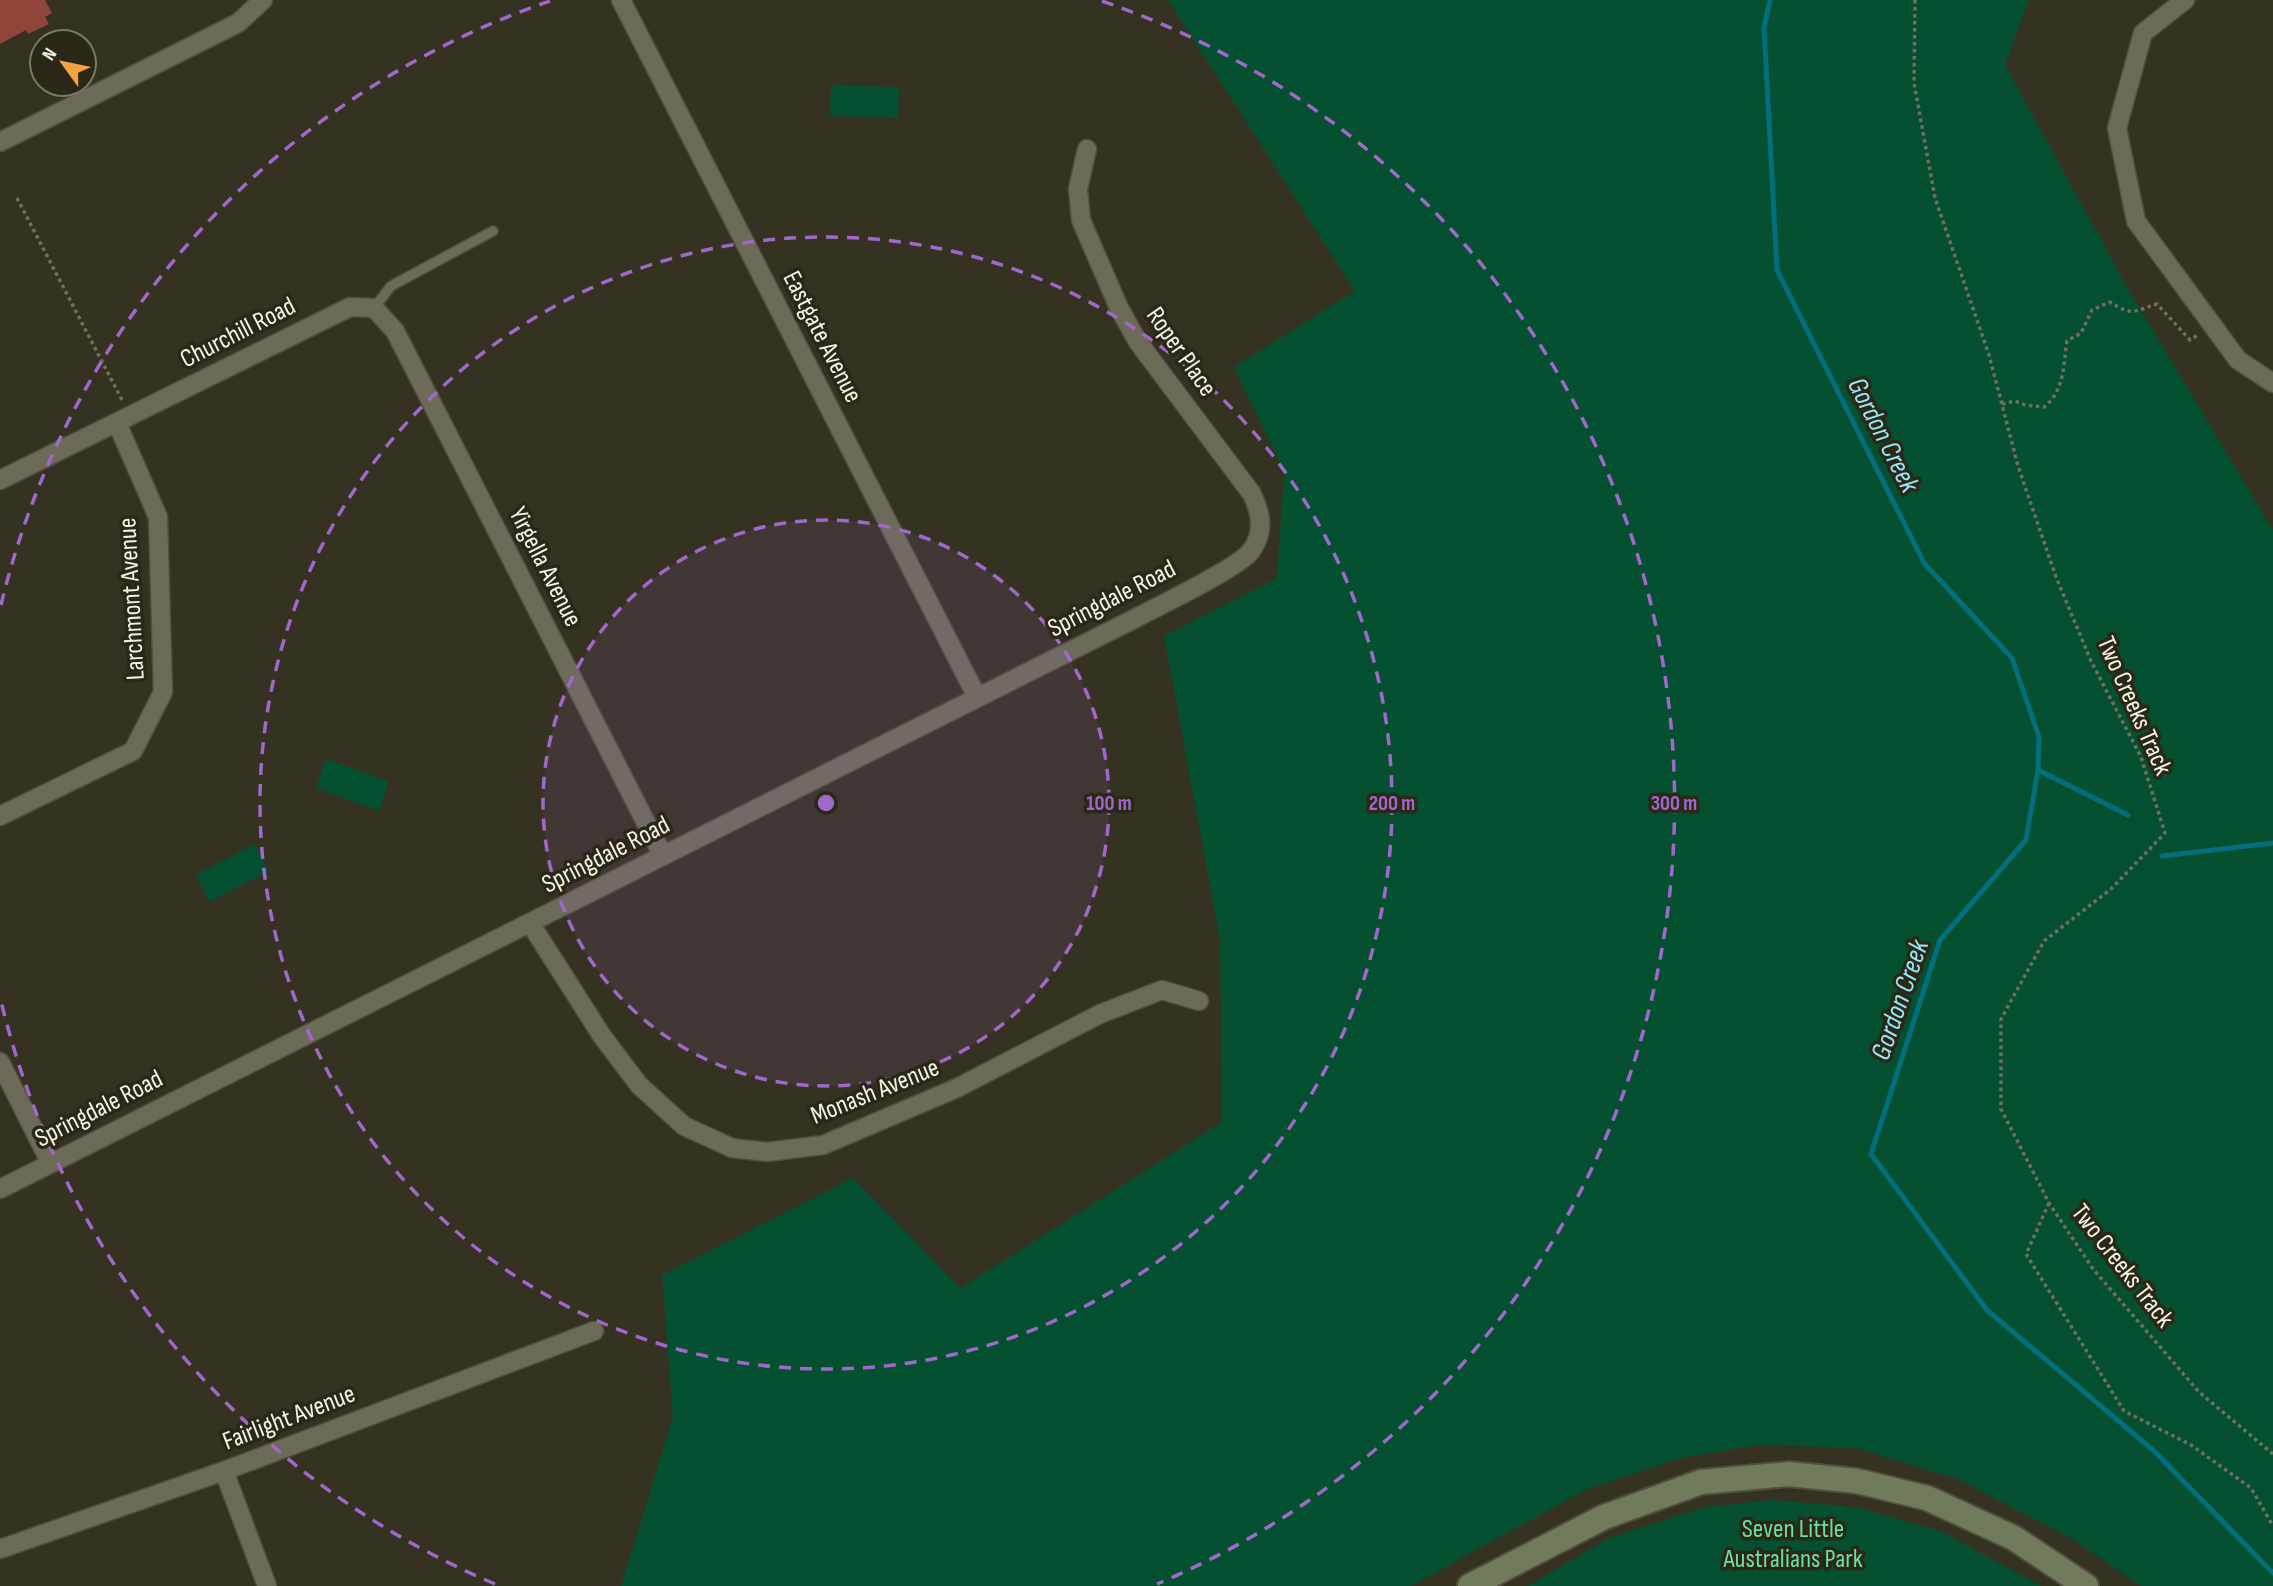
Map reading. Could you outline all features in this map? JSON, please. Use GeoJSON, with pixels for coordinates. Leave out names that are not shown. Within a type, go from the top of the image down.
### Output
{"type":"FeatureCollection","features":[{"type":"Feature","properties":{"kind":"main road"},"geometry":{"type":"LineString","coordinates":[[1470,1586],[1604,1517],[1701,1482],[1789,1475],[1857,1481],[1927,1498],[2014,1538],[2086,1586]]}},
{"type":"Feature","properties":{"kind":"street"},"geometry":{"type":"LineString","coordinates":[[0,142],[238,23],[263,0]]}},
{"type":"Feature","properties":{"kind":"street","name":"Eastgate Avenue"},"geometry":{"type":"LineString","coordinates":[[621,0],[977,697]]}},
{"type":"Feature","properties":{"kind":"street"},"geometry":{"type":"LineString","coordinates":[[2185,0],[2143,33],[2116,128],[2136,221],[2238,360],[2273,383]]}},
{"type":"Feature","properties":{"kind":"street","name":"Roper Place"},"geometry":{"type":"LineString","coordinates":[[1087,149],[1078,189],[1081,220],[1119,308],[1138,342],[1252,494],[1259,508],[1261,524],[1258,538],[1250,552],[1234,565]]}},
{"type":"Feature","properties":{"kind":"street","name":"Churchill Road"},"geometry":{"type":"LineString","coordinates":[[0,480],[350,307],[374,308]]}},
{"type":"Feature","properties":{"kind":"street","name":"Yirgella Avenue"},"geometry":{"type":"LineString","coordinates":[[374,308],[395,331],[663,856]]}},
{"type":"Feature","properties":{"kind":"street","name":"Larchmont Avenue"},"geometry":{"type":"LineString","coordinates":[[0,816],[133,751],[163,692],[158,517],[124,419]]}},
{"type":"Feature","properties":{"kind":"street","name":"Springdale Road"},"geometry":{"type":"LineString","coordinates":[[0,1189],[1234,565]]}},
{"type":"Feature","properties":{"kind":"street","name":"Monash Avenue"},"geometry":{"type":"LineString","coordinates":[[530,923],[602,1036],[639,1085],[684,1126],[732,1148],[755,1151],[823,1145],[957,1088],[1100,1014],[1162,990],[1199,1001]]}},
{"type":"Feature","properties":{"kind":"street"},"geometry":{"type":"LineString","coordinates":[[0,1062],[50,1162]]}},
{"type":"Feature","properties":{"kind":"street","name":"Fairlight Avenue"},"geometry":{"type":"LineString","coordinates":[[0,1549],[224,1471],[594,1331]]}},
{"type":"Feature","properties":{"kind":"street"},"geometry":{"type":"LineString","coordinates":[[224,1471],[267,1586]]}},
{"type":"Feature","properties":{"kind":"lane"},"geometry":{"type":"LineString","coordinates":[[374,308],[391,286],[493,231]]}},
{"type":"Feature","properties":{"kind":"path","name":"Two Creeks Track"},"geometry":{"type":"LineString","coordinates":[[1915,0],[1914,83],[1935,198],[1989,355],[2018,466],[2056,577],[2091,661],[2141,757],[2165,833],[2111,889],[2044,941],[2001,1019],[2001,1110],[2049,1203],[2093,1269],[2199,1392],[2273,1454]]}},
{"type":"Feature","properties":{"kind":"path"},"geometry":{"type":"LineString","coordinates":[[17,198],[124,419]]}},
{"type":"Feature","properties":{"kind":"path"},"geometry":{"type":"LineString","coordinates":[[2002,404],[2015,401],[2044,407],[2051,401],[2057,394],[2063,373],[2067,341],[2081,333],[2092,310],[2110,302],[2127,313],[2140,312],[2157,304],[2190,340],[2213,326]]}},
{"type":"Feature","properties":{"kind":"path"},"geometry":{"type":"LineString","coordinates":[[2049,1203],[2026,1254],[2124,1411],[2191,1445],[2251,1489],[2273,1527]]}},
{"type":"Feature","properties":{"kind":"green space"},"geometry":{"type":"Polygon","coordinates":[[[1168,0],[2029,0],[2005,65],[2130,292],[2273,530],[2273,1586],[2141,1586],[2074,1540],[1960,1480],[1856,1448],[1758,1445],[1681,1458],[1585,1490],[1411,1586],[621,1586],[673,1417],[662,1275],[853,1178],[961,1288],[1222,1122],[1220,940],[1164,636],[1277,578],[1284,472],[1234,367],[1355,291],[1168,0]]]}},
{"type":"Feature","properties":{"kind":"green space"},"geometry":{"type":"Polygon","coordinates":[[[831,85],[899,87],[898,118],[830,116],[831,85]]]}},
{"type":"Feature","properties":{"kind":"green space"},"geometry":{"type":"Polygon","coordinates":[[[326,759],[389,781],[379,811],[316,788],[326,759]]]}},
{"type":"Feature","properties":{"kind":"green space"},"geometry":{"type":"Polygon","coordinates":[[[255,844],[269,871],[209,902],[196,875],[255,844]]]}},
{"type":"Feature","properties":{"kind":"green space","name":"Seven Little Australians Park"},"geometry":{"type":"Polygon","coordinates":[[[1771,1500],[1855,1507],[1941,1531],[2041,1586],[1528,1586],[1609,1538],[1704,1507],[1771,1500]]]}},
{"type":"Feature","properties":{"kind":"building"},"geometry":{"type":"Polygon","coordinates":[[[0,0],[45,0],[52,13],[45,17],[49,24],[41,28],[28,28],[28,34],[26,30],[0,44],[0,0]]]}},
{"type":"Feature","properties":{"kind":"waterway","name":"Gordon Creek"},"geometry":{"type":"LineString","coordinates":[[1770,0],[1764,28],[1777,270],[1924,563],[2012,658],[2039,737],[2038,770],[2026,840],[1940,940],[1871,1154],[1987,1310],[2153,1450],[2273,1573]]}},
{"type":"Feature","properties":{"kind":"waterway"},"geometry":{"type":"LineString","coordinates":[[2038,770],[2128,815]]}},
{"type":"Feature","properties":{"kind":"waterway"},"geometry":{"type":"LineString","coordinates":[[2162,856],[2273,843]]}}]}
